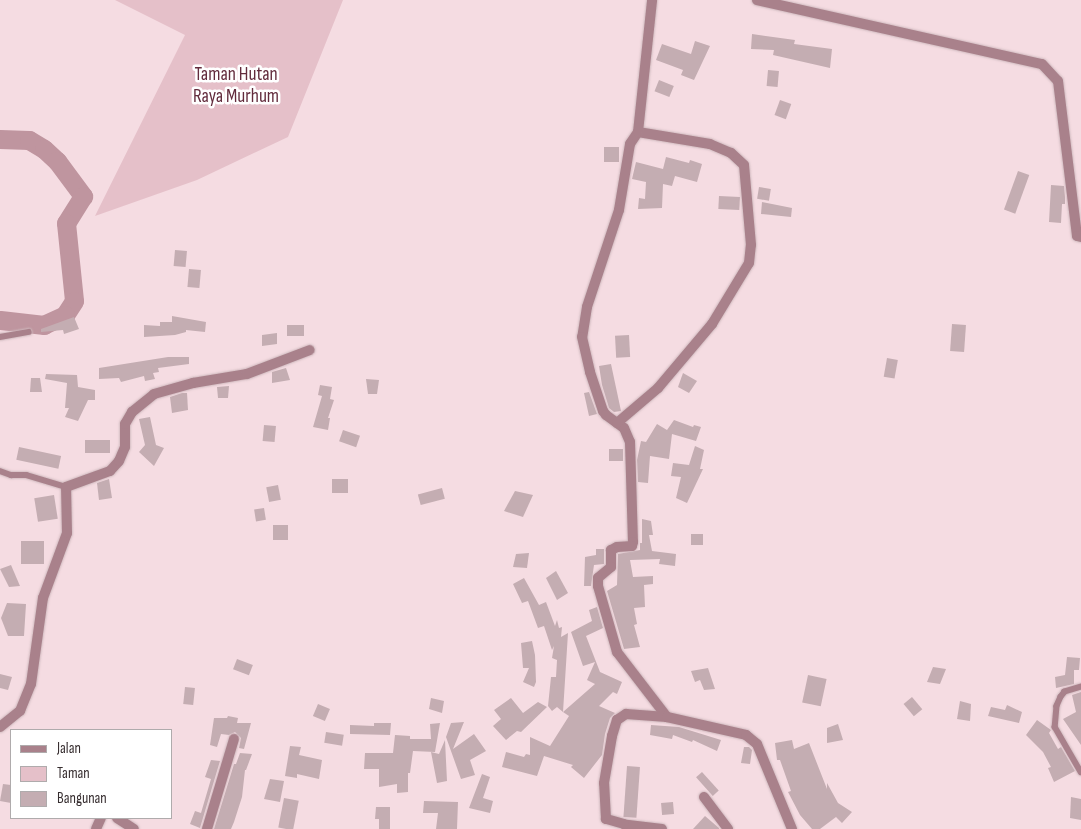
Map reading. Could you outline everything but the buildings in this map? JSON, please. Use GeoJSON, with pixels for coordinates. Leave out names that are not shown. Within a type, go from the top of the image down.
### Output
{"type":"FeatureCollection","features":[{"type":"Feature","properties":{"kind":"street"},"geometry":{"type":"LineString","coordinates":[[652,0],[638,132],[630,144],[620,210],[582,324],[584,352],[603,411],[624,428],[630,442],[633,542],[632,546],[617,547],[611,550],[611,567],[598,578],[598,586],[617,652],[667,717]]}},
{"type":"Feature","properties":{"kind":"street"},"geometry":{"type":"LineString","coordinates":[[757,0],[898,30],[1042,64],[1058,81],[1077,236],[1081,238]]}},
{"type":"Feature","properties":{"kind":"street"},"geometry":{"type":"LineString","coordinates":[[617,423],[658,388],[712,324],[749,263],[751,245],[744,165],[732,153],[710,144],[638,132]]}},
{"type":"Feature","properties":{"kind":"street"},"geometry":{"type":"LineString","coordinates":[[0,727],[20,711],[31,684],[43,598],[66,533],[66,487],[110,471],[119,461],[125,448],[125,424],[132,412],[154,394],[193,383],[247,374],[310,350]]}},
{"type":"Feature","properties":{"kind":"street"},"geometry":{"type":"LineString","coordinates":[[662,829],[624,824],[606,819],[604,794],[612,736],[617,720],[626,714],[667,717],[746,735],[757,744],[792,829]]}},
{"type":"Feature","properties":{"kind":"street"},"geometry":{"type":"LineString","coordinates":[[207,829],[234,739]]}},
{"type":"Feature","properties":{"kind":"street"},"geometry":{"type":"LineString","coordinates":[[704,797],[728,829]]}},
{"type":"Feature","properties":{"kind":"street"},"geometry":{"type":"LineString","coordinates":[[119,819],[134,829]]}},
{"type":"Feature","properties":{"kind":"lane"},"geometry":{"type":"LineString","coordinates":[[0,337],[29,332]]}},
{"type":"Feature","properties":{"kind":"lane"},"geometry":{"type":"LineString","coordinates":[[0,471],[11,475],[26,475],[66,487]]}},
{"type":"Feature","properties":{"kind":"lane"},"geometry":{"type":"LineString","coordinates":[[1081,687],[1065,692],[1061,697],[1057,706],[1055,727],[1081,772]]}},
{"type":"Feature","properties":{"kind":"green space","name":"Taman Hutan Raya Murhum"},"geometry":{"type":"Polygon","coordinates":[[[115,0],[343,0],[288,137],[197,180],[95,216],[185,35],[115,0]]]}},
{"type":"Feature","properties":{"kind":"waterway"},"geometry":{"type":"LineString","coordinates":[[0,139],[29,140],[44,149],[57,161],[83,196],[66,223],[74,301],[65,315],[44,325],[0,320]]}}]}
